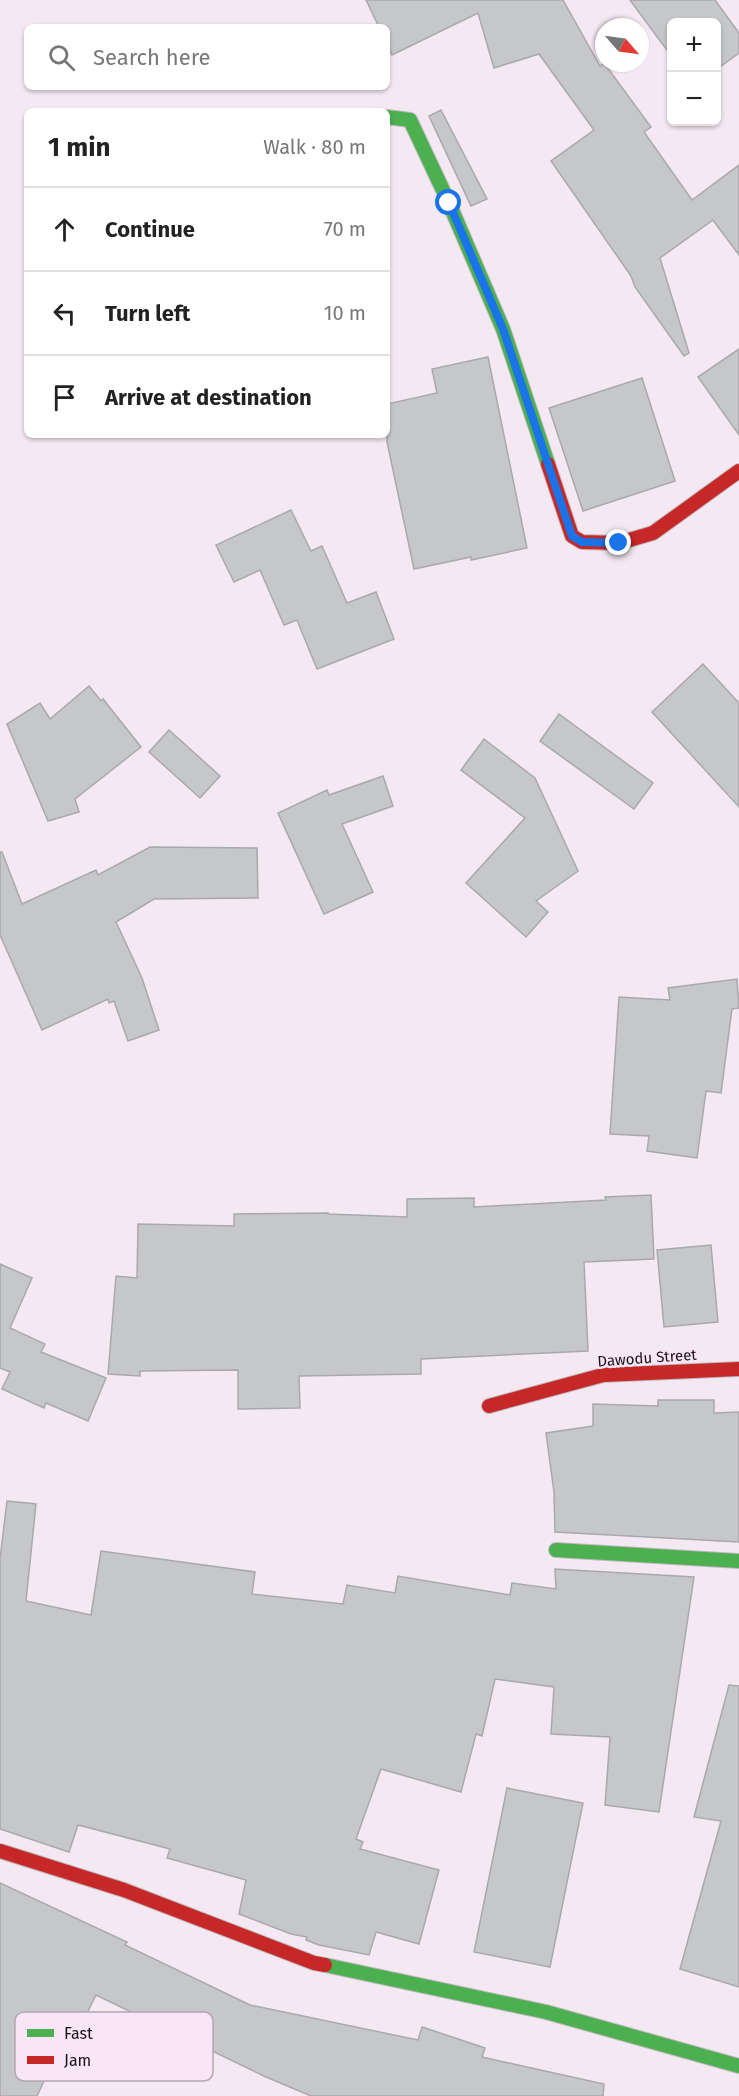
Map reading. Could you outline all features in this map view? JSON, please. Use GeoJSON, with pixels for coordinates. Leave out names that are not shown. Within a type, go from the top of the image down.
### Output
{"type":"FeatureCollection","features":[{"type":"Feature","properties":{"kind":"street"},"geometry":{"type":"LineString","coordinates":[[390,117],[410,120],[449,203],[503,329],[572,536],[582,542],[619,543],[653,533],[739,471]]}},
{"type":"Feature","properties":{"kind":"street","name":"Dawodu Street"},"geometry":{"type":"LineString","coordinates":[[489,1406],[603,1375],[739,1369]]}},
{"type":"Feature","properties":{"kind":"street"},"geometry":{"type":"LineString","coordinates":[[556,1550],[739,1561]]}},
{"type":"Feature","properties":{"kind":"street"},"geometry":{"type":"LineString","coordinates":[[0,1851],[124,1890],[314,1963],[546,2013],[739,2066]]}},
{"type":"Feature","properties":{"kind":"building"},"geometry":{"type":"Polygon","coordinates":[[[366,0],[563,0],[595,57],[595,72],[611,72],[651,127],[644,132],[692,200],[739,165],[739,255],[713,220],[660,258],[689,353],[684,356],[551,161],[594,130],[539,54],[494,68],[478,13],[392,55],[390,24],[378,24],[366,0]]]}},
{"type":"Feature","properties":{"kind":"building"},"geometry":{"type":"Polygon","coordinates":[[[630,0],[715,0],[739,33],[739,53],[721,66],[721,18],[667,18],[667,50],[649,26],[649,18],[643,18],[630,0]]]}},
{"type":"Feature","properties":{"kind":"building"},"geometry":{"type":"Polygon","coordinates":[[[441,110],[487,199],[471,206],[429,116],[441,110]]]}},
{"type":"Feature","properties":{"kind":"building"},"geometry":{"type":"Polygon","coordinates":[[[739,349],[739,435],[698,377],[739,349]]]}},
{"type":"Feature","properties":{"kind":"building"},"geometry":{"type":"Polygon","coordinates":[[[488,357],[527,548],[414,569],[387,442],[387,438],[390,438],[390,403],[437,393],[432,369],[488,357]]]}},
{"type":"Feature","properties":{"kind":"building"},"geometry":{"type":"Polygon","coordinates":[[[642,378],[675,481],[583,511],[549,408],[642,378]]]}},
{"type":"Feature","properties":{"kind":"building"},"geometry":{"type":"Polygon","coordinates":[[[291,510],[311,551],[322,546],[347,603],[376,592],[394,639],[317,669],[297,620],[284,625],[260,570],[234,582],[216,545],[291,510]]]}},
{"type":"Feature","properties":{"kind":"building"},"geometry":{"type":"Polygon","coordinates":[[[703,664],[739,703],[739,807],[652,712],[703,664]]]}},
{"type":"Feature","properties":{"kind":"building"},"geometry":{"type":"Polygon","coordinates":[[[89,686],[101,701],[103,699],[141,747],[75,799],[79,812],[48,821],[7,724],[40,703],[50,719],[89,686]]]}},
{"type":"Feature","properties":{"kind":"building"},"geometry":{"type":"Polygon","coordinates":[[[559,714],[653,783],[634,809],[540,741],[559,714]]]}},
{"type":"Feature","properties":{"kind":"building"},"geometry":{"type":"Polygon","coordinates":[[[169,730],[220,776],[200,798],[149,752],[169,730]]]}},
{"type":"Feature","properties":{"kind":"building"},"geometry":{"type":"Polygon","coordinates":[[[484,739],[535,778],[578,871],[536,901],[548,912],[526,937],[466,883],[525,818],[461,770],[484,739]]]}},
{"type":"Feature","properties":{"kind":"building"},"geometry":{"type":"Polygon","coordinates":[[[383,776],[393,806],[342,824],[373,892],[324,914],[278,813],[327,790],[329,795],[383,776]]]}},
{"type":"Feature","properties":{"kind":"building"},"geometry":{"type":"Polygon","coordinates":[[[150,847],[257,848],[258,898],[154,899],[116,922],[142,978],[159,1030],[128,1041],[114,1001],[109,1003],[108,999],[42,1030],[0,935],[0,852],[2,852],[22,904],[96,870],[98,875],[150,847]]]}},
{"type":"Feature","properties":{"kind":"building"},"geometry":{"type":"Polygon","coordinates":[[[737,979],[739,1008],[732,1009],[721,1093],[706,1091],[697,1158],[647,1151],[649,1136],[610,1134],[619,997],[670,1000],[668,988],[737,979]]]}},
{"type":"Feature","properties":{"kind":"building"},"geometry":{"type":"Polygon","coordinates":[[[651,1195],[654,1259],[584,1262],[588,1351],[421,1359],[421,1374],[299,1376],[300,1408],[238,1409],[238,1370],[140,1371],[140,1376],[108,1374],[116,1276],[137,1278],[138,1224],[234,1226],[234,1214],[328,1213],[407,1217],[407,1199],[474,1198],[474,1207],[606,1200],[605,1197],[651,1195]]]}},
{"type":"Feature","properties":{"kind":"building"},"geometry":{"type":"Polygon","coordinates":[[[711,1245],[718,1322],[664,1327],[657,1250],[711,1245]]]}},
{"type":"Feature","properties":{"kind":"building"},"geometry":{"type":"Polygon","coordinates":[[[0,1264],[32,1278],[10,1328],[45,1344],[41,1352],[106,1378],[88,1421],[46,1403],[44,1408],[2,1389],[10,1372],[0,1368],[0,1264]]]}},
{"type":"Feature","properties":{"kind":"building"},"geometry":{"type":"Polygon","coordinates":[[[658,1400],[714,1400],[714,1413],[739,1412],[739,1542],[555,1532],[554,1492],[546,1433],[593,1426],[593,1404],[658,1406],[658,1400]]]}},
{"type":"Feature","properties":{"kind":"building"},"geometry":{"type":"Polygon","coordinates":[[[7,1501],[36,1504],[26,1601],[91,1615],[101,1551],[255,1572],[252,1594],[343,1604],[347,1585],[395,1593],[398,1576],[510,1595],[512,1583],[556,1589],[555,1569],[694,1577],[659,1812],[605,1805],[610,1737],[551,1734],[554,1687],[495,1679],[482,1736],[476,1734],[461,1792],[381,1769],[356,1839],[363,1842],[360,1849],[439,1870],[419,1944],[376,1932],[369,1955],[319,1945],[306,1940],[307,1937],[291,1934],[239,1914],[246,1880],[167,1858],[170,1849],[78,1825],[69,1852],[0,1829],[0,1559],[7,1501]]]}},
{"type":"Feature","properties":{"kind":"building"},"geometry":{"type":"Polygon","coordinates":[[[729,1685],[739,1686],[739,1987],[680,1969],[721,1821],[694,1817],[729,1685]]]}},
{"type":"Feature","properties":{"kind":"building"},"geometry":{"type":"Polygon","coordinates":[[[507,1788],[583,1803],[550,1967],[474,1952],[507,1788]]]}},
{"type":"Feature","properties":{"kind":"building"},"geometry":{"type":"Polygon","coordinates":[[[0,1883],[127,1942],[125,1945],[250,2005],[418,2040],[422,2027],[485,2048],[482,2057],[604,2084],[603,2096],[311,2096],[213,2051],[213,2012],[131,2012],[96,1995],[88,2012],[15,2012],[15,2081],[44,2081],[37,2096],[0,2096],[0,1883]]]}},
{"type":"Feature","properties":{"kind":"traffic: fast"},"geometry":{"type":"LineString","coordinates":[[390,117],[410,120],[449,203],[503,329],[548,464]]}},
{"type":"Feature","properties":{"kind":"traffic: fast"},"geometry":{"type":"LineString","coordinates":[[556,1550],[739,1561]]}},
{"type":"Feature","properties":{"kind":"traffic: fast"},"geometry":{"type":"LineString","coordinates":[[325,1965],[546,2012],[739,2066]]}},
{"type":"Feature","properties":{"kind":"traffic: jam"},"geometry":{"type":"LineString","coordinates":[[548,464],[572,536],[582,542],[619,543],[653,533],[739,471]]}},
{"type":"Feature","properties":{"kind":"traffic: jam"},"geometry":{"type":"LineString","coordinates":[[489,1406],[603,1375],[739,1369]]}},
{"type":"Feature","properties":{"kind":"traffic: jam"},"geometry":{"type":"LineString","coordinates":[[0,1851],[124,1890],[314,1963],[325,1965]]}},
{"type":"Feature","properties":{"kind":"route"},"geometry":{"type":"LineString","coordinates":[[449,203],[503,329],[572,536],[582,542],[619,543]]}}]}
